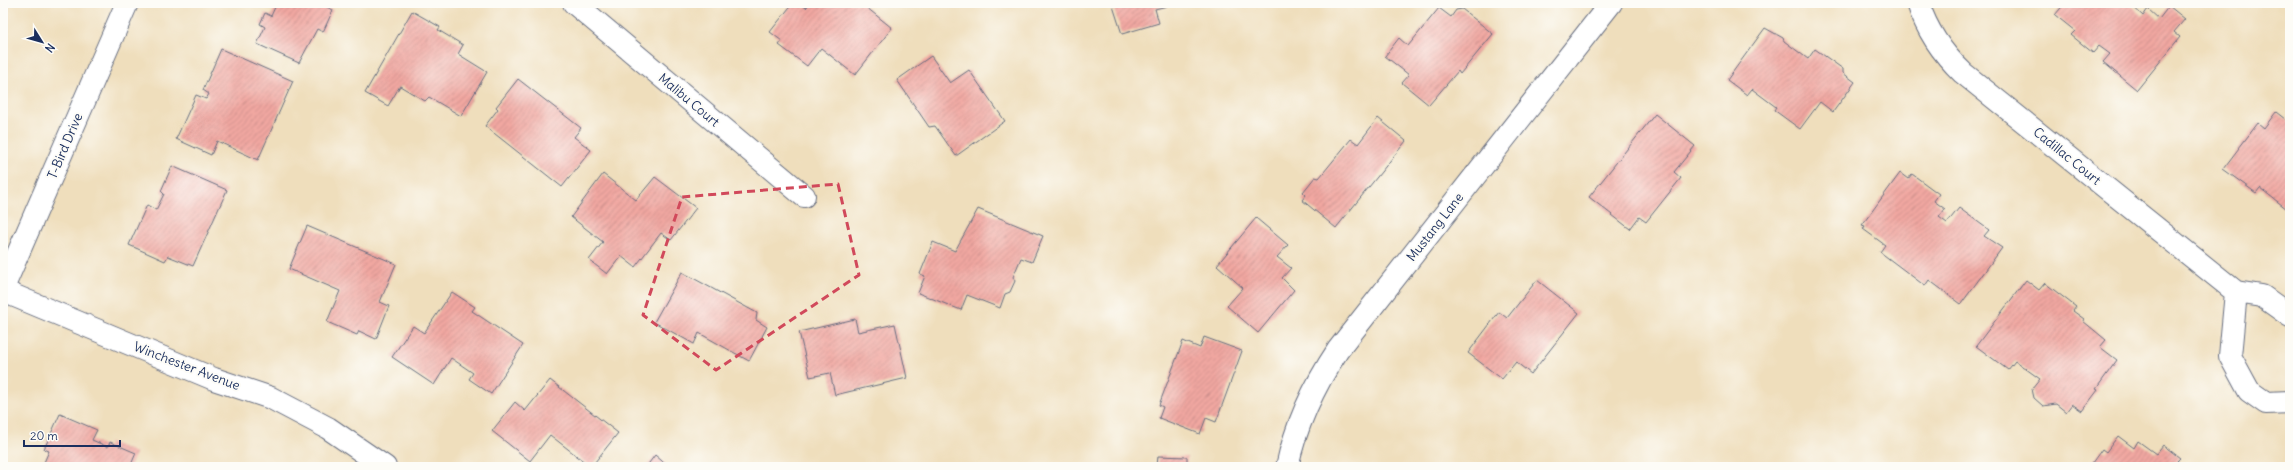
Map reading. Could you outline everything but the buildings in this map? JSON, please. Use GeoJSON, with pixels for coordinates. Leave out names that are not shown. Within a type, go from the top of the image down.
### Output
{"type":"FeatureCollection","features":[{"type":"Feature","properties":{"kind":"street","name":"T-Bird Drive"},"geometry":{"type":"LineString","coordinates":[[3,289],[127,3]]}},
{"type":"Feature","properties":{"kind":"street","name":"Malibu Court"},"geometry":{"type":"LineString","coordinates":[[574,3],[804,196]]}},
{"type":"Feature","properties":{"kind":"street","name":"Mustang Lane"},"geometry":{"type":"LineString","coordinates":[[1287,467],[1293,441],[1312,394],[1338,350],[1611,3]]}},
{"type":"Feature","properties":{"kind":"street","name":"Cadillac Court"},"geometry":{"type":"LineString","coordinates":[[1918,3],[1933,39],[1952,63],[1963,73],[2236,292],[2262,296],[2290,316]]}},
{"type":"Feature","properties":{"kind":"street","name":"Winchester Avenue"},"geometry":{"type":"LineString","coordinates":[[3,289],[214,379],[272,398],[328,428],[385,467]]}},
{"type":"Feature","properties":{"kind":"street"},"geometry":{"type":"LineString","coordinates":[[2236,292],[2230,356],[2248,391],[2266,403],[2290,402]]}},
{"type":"Feature","properties":{"kind":"highlighted area"},"geometry":{"type":"Polygon","coordinates":[[[838,184],[859,275],[716,370],[643,315],[682,197],[838,184]]]}}]}
